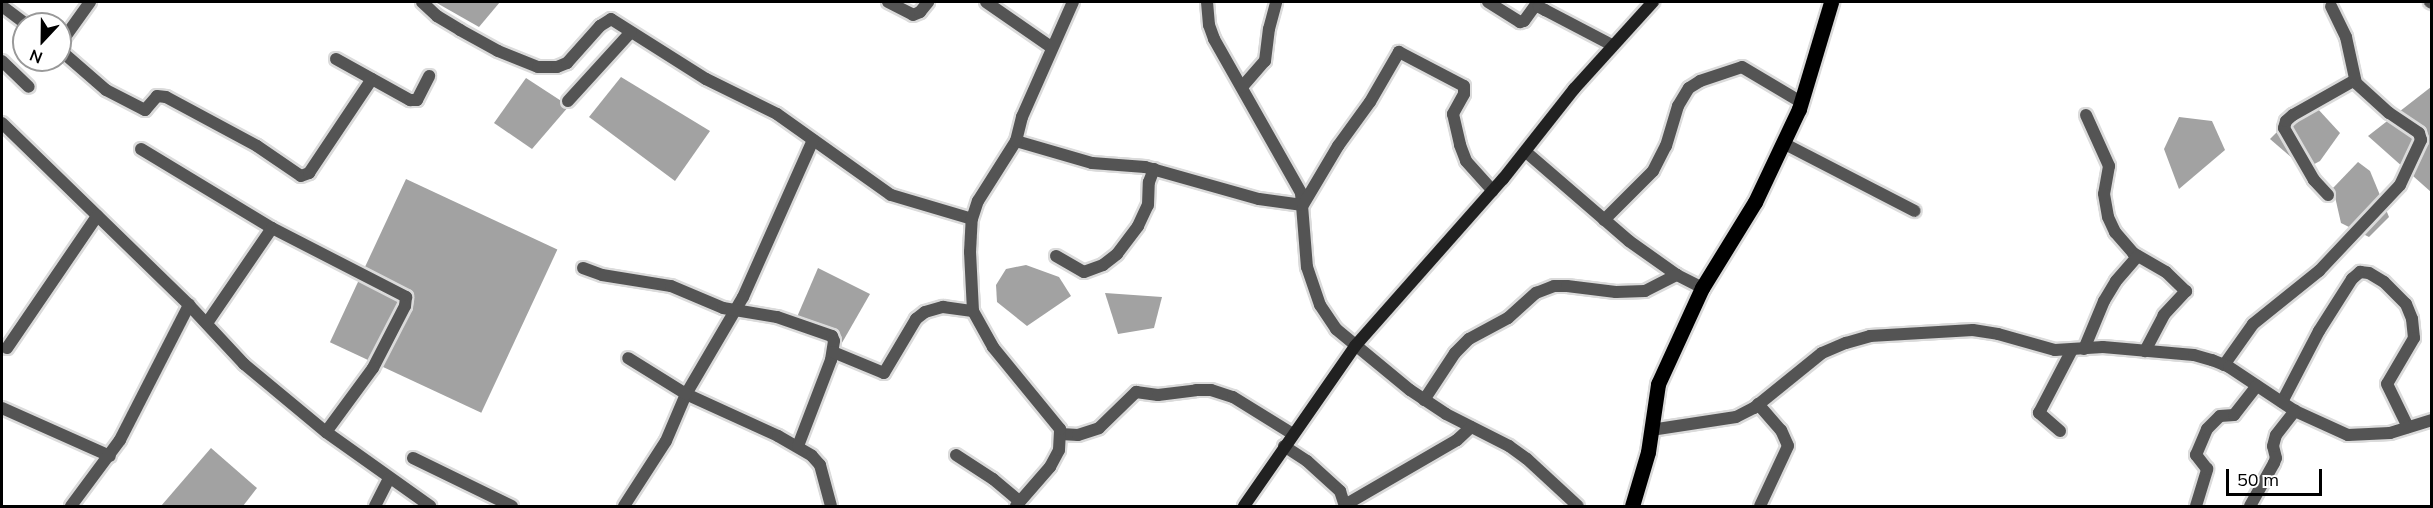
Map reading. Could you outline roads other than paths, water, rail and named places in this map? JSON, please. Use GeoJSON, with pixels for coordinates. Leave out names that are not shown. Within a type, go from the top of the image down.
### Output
{"type":"FeatureCollection","features":[{"type":"Feature","properties":{"kind":"main road"},"geometry":{"type":"LineString","coordinates":[[1632,507],[1651,430],[1658,384],[1702,288],[1755,202],[1783,142],[1801,102],[1831,2]]}},
{"type":"Feature","properties":{"kind":"street"},"geometry":{"type":"LineString","coordinates":[[72,27],[90,2]]}},
{"type":"Feature","properties":{"kind":"street"},"geometry":{"type":"LineString","coordinates":[[422,2],[437,16],[460,30],[498,51],[538,67],[556,68],[567,63],[607,20],[616,21],[706,79],[777,114],[891,195],[972,219]]}},
{"type":"Feature","properties":{"kind":"street"},"geometry":{"type":"LineString","coordinates":[[888,2],[913,15],[920,12],[928,2]]}},
{"type":"Feature","properties":{"kind":"street"},"geometry":{"type":"LineString","coordinates":[[986,2],[1051,47]]}},
{"type":"Feature","properties":{"kind":"street"},"geometry":{"type":"LineString","coordinates":[[956,455],[993,479],[1018,505],[1050,467],[1059,450],[1061,434],[1057,422],[1032,397],[993,347],[973,311],[970,261],[972,219],[978,201],[1016,141],[1022,117],[1051,47],[1073,2]]}},
{"type":"Feature","properties":{"kind":"street"},"geometry":{"type":"LineString","coordinates":[[1207,2],[1209,25],[1214,39],[1301,193],[1307,267],[1320,305],[1336,328],[1355,346],[1424,399],[1509,446],[1527,459],[1578,507]]}},
{"type":"Feature","properties":{"kind":"street"},"geometry":{"type":"LineString","coordinates":[[1242,87],[1265,60],[1270,23],[1276,2]]}},
{"type":"Feature","properties":{"kind":"street"},"geometry":{"type":"LineString","coordinates":[[1488,2],[1520,22],[1524,21],[1538,2]]}},
{"type":"Feature","properties":{"kind":"street"},"geometry":{"type":"LineString","coordinates":[[1538,2],[1539,7],[1612,45]]}},
{"type":"Feature","properties":{"kind":"street"},"geometry":{"type":"LineString","coordinates":[[1244,507],[1355,346],[1493,191],[1612,45],[1653,2]]}},
{"type":"Feature","properties":{"kind":"street"},"geometry":{"type":"LineString","coordinates":[[2224,365],[2253,324],[2334,257],[2400,185],[2421,140],[2420,133],[2389,113],[2355,80],[2346,37],[2331,6]]}},
{"type":"Feature","properties":{"kind":"street"},"geometry":{"type":"LineString","coordinates":[[568,101],[631,32]]}},
{"type":"Feature","properties":{"kind":"street"},"geometry":{"type":"LineString","coordinates":[[1303,205],[1338,147],[1370,102],[1399,52],[1464,86],[1464,94],[1453,114],[1460,145],[1466,161],[1493,191]]}},
{"type":"Feature","properties":{"kind":"street"},"geometry":{"type":"LineString","coordinates":[[336,59],[414,101],[429,76]]}},
{"type":"Feature","properties":{"kind":"street"},"geometry":{"type":"LineString","coordinates":[[72,60],[106,90],[145,110],[157,96],[166,97],[257,146],[302,176],[309,173],[372,79]]}},
{"type":"Feature","properties":{"kind":"street"},"geometry":{"type":"LineString","coordinates":[[2,61],[29,87]]}},
{"type":"Feature","properties":{"kind":"street"},"geometry":{"type":"LineString","coordinates":[[1604,220],[1653,171],[1666,146],[1678,106],[1689,88],[1700,81],[1742,67],[1801,102]]}},
{"type":"Feature","properties":{"kind":"street"},"geometry":{"type":"LineString","coordinates":[[2328,195],[2314,180],[2284,128],[2286,121],[2293,115],[2355,80]]}},
{"type":"Feature","properties":{"kind":"street"},"geometry":{"type":"LineString","coordinates":[[2086,115],[2109,166],[2104,194],[2108,217],[2115,232],[2138,256],[2166,272],[2186,291],[2164,315],[2145,351]]}},
{"type":"Feature","properties":{"kind":"street"},"geometry":{"type":"LineString","coordinates":[[2,123],[189,305],[244,364],[326,432],[430,507]]}},
{"type":"Feature","properties":{"kind":"street"},"geometry":{"type":"LineString","coordinates":[[2420,133],[2432,125]]}},
{"type":"Feature","properties":{"kind":"street"},"geometry":{"type":"LineString","coordinates":[[624,507],[666,441],[687,394],[734,311],[813,140]]}},
{"type":"Feature","properties":{"kind":"street"},"geometry":{"type":"LineString","coordinates":[[1016,141],[1092,163],[1154,170],[1259,199],[1303,205]]}},
{"type":"Feature","properties":{"kind":"street"},"geometry":{"type":"LineString","coordinates":[[1783,142],[1915,211]]}},
{"type":"Feature","properties":{"kind":"street"},"geometry":{"type":"LineString","coordinates":[[141,149],[272,228],[406,297],[405,306],[373,368],[326,432]]}},
{"type":"Feature","properties":{"kind":"street"},"geometry":{"type":"LineString","coordinates":[[1526,152],[1604,220],[1677,275],[1702,288]]}},
{"type":"Feature","properties":{"kind":"street"},"geometry":{"type":"LineString","coordinates":[[1056,256],[1084,273],[1103,265],[1117,254],[1138,226],[1148,205],[1149,182],[1154,170]]}},
{"type":"Feature","properties":{"kind":"street"},"geometry":{"type":"LineString","coordinates":[[6,348],[97,216]]}},
{"type":"Feature","properties":{"kind":"street"},"geometry":{"type":"LineString","coordinates":[[207,323],[272,228]]}},
{"type":"Feature","properties":{"kind":"street"},"geometry":{"type":"LineString","coordinates":[[2060,431],[2039,413],[2078,350],[2110,291],[2138,256]]}},
{"type":"Feature","properties":{"kind":"street"},"geometry":{"type":"LineString","coordinates":[[583,268],[602,275],[671,286],[734,311],[777,317],[828,333],[834,341],[833,352],[798,446]]}},
{"type":"Feature","properties":{"kind":"street"},"geometry":{"type":"LineString","coordinates":[[2282,402],[2319,331],[2352,279],[2360,272],[2369,273],[2384,282],[2406,304],[2412,319],[2414,338],[2387,384],[2408,427]]}},
{"type":"Feature","properties":{"kind":"street"},"geometry":{"type":"LineString","coordinates":[[1424,399],[1455,353],[1469,339],[1508,318],[1536,293],[1554,286],[1567,285],[1616,292],[1645,291],[1677,275]]}},
{"type":"Feature","properties":{"kind":"street"},"geometry":{"type":"LineString","coordinates":[[71,507],[110,456],[134,416],[189,305]]}},
{"type":"Feature","properties":{"kind":"street"},"geometry":{"type":"LineString","coordinates":[[833,352],[884,373],[916,319],[925,312],[943,307],[973,311]]}},
{"type":"Feature","properties":{"kind":"street"},"geometry":{"type":"LineString","coordinates":[[1651,430],[1736,417],[1758,404],[1822,353],[1838,346],[1870,336],[1961,331],[1998,334],[2055,350],[2103,347],[2194,355],[2224,365],[2295,411],[2349,435],[2390,433],[2432,420]]}},
{"type":"Feature","properties":{"kind":"street"},"geometry":{"type":"LineString","coordinates":[[628,358],[687,394],[798,446],[820,465],[831,507]]}},
{"type":"Feature","properties":{"kind":"street"},"geometry":{"type":"LineString","coordinates":[[2196,507],[2207,469],[2196,455],[2206,429],[2220,416],[2234,415],[2257,386]]}},
{"type":"Feature","properties":{"kind":"street"},"geometry":{"type":"LineString","coordinates":[[1061,434],[1078,435],[1099,428],[1137,392],[1158,395],[1211,390],[1233,397],[1293,434]]}},
{"type":"Feature","properties":{"kind":"street"},"geometry":{"type":"LineString","coordinates":[[1758,404],[1781,430],[1788,446],[1760,507]]}},
{"type":"Feature","properties":{"kind":"street"},"geometry":{"type":"LineString","coordinates":[[2,408],[110,456]]}},
{"type":"Feature","properties":{"kind":"street"},"geometry":{"type":"LineString","coordinates":[[2250,507],[2274,463],[2273,441],[2295,411]]}},
{"type":"Feature","properties":{"kind":"street"},"geometry":{"type":"LineString","coordinates":[[1284,446],[1307,461],[1340,491],[1345,506],[1457,440],[1471,427]]}},
{"type":"Feature","properties":{"kind":"street"},"geometry":{"type":"LineString","coordinates":[[413,458],[512,507]]}},
{"type":"Feature","properties":{"kind":"street"},"geometry":{"type":"LineString","coordinates":[[375,507],[389,479]]}}]}
